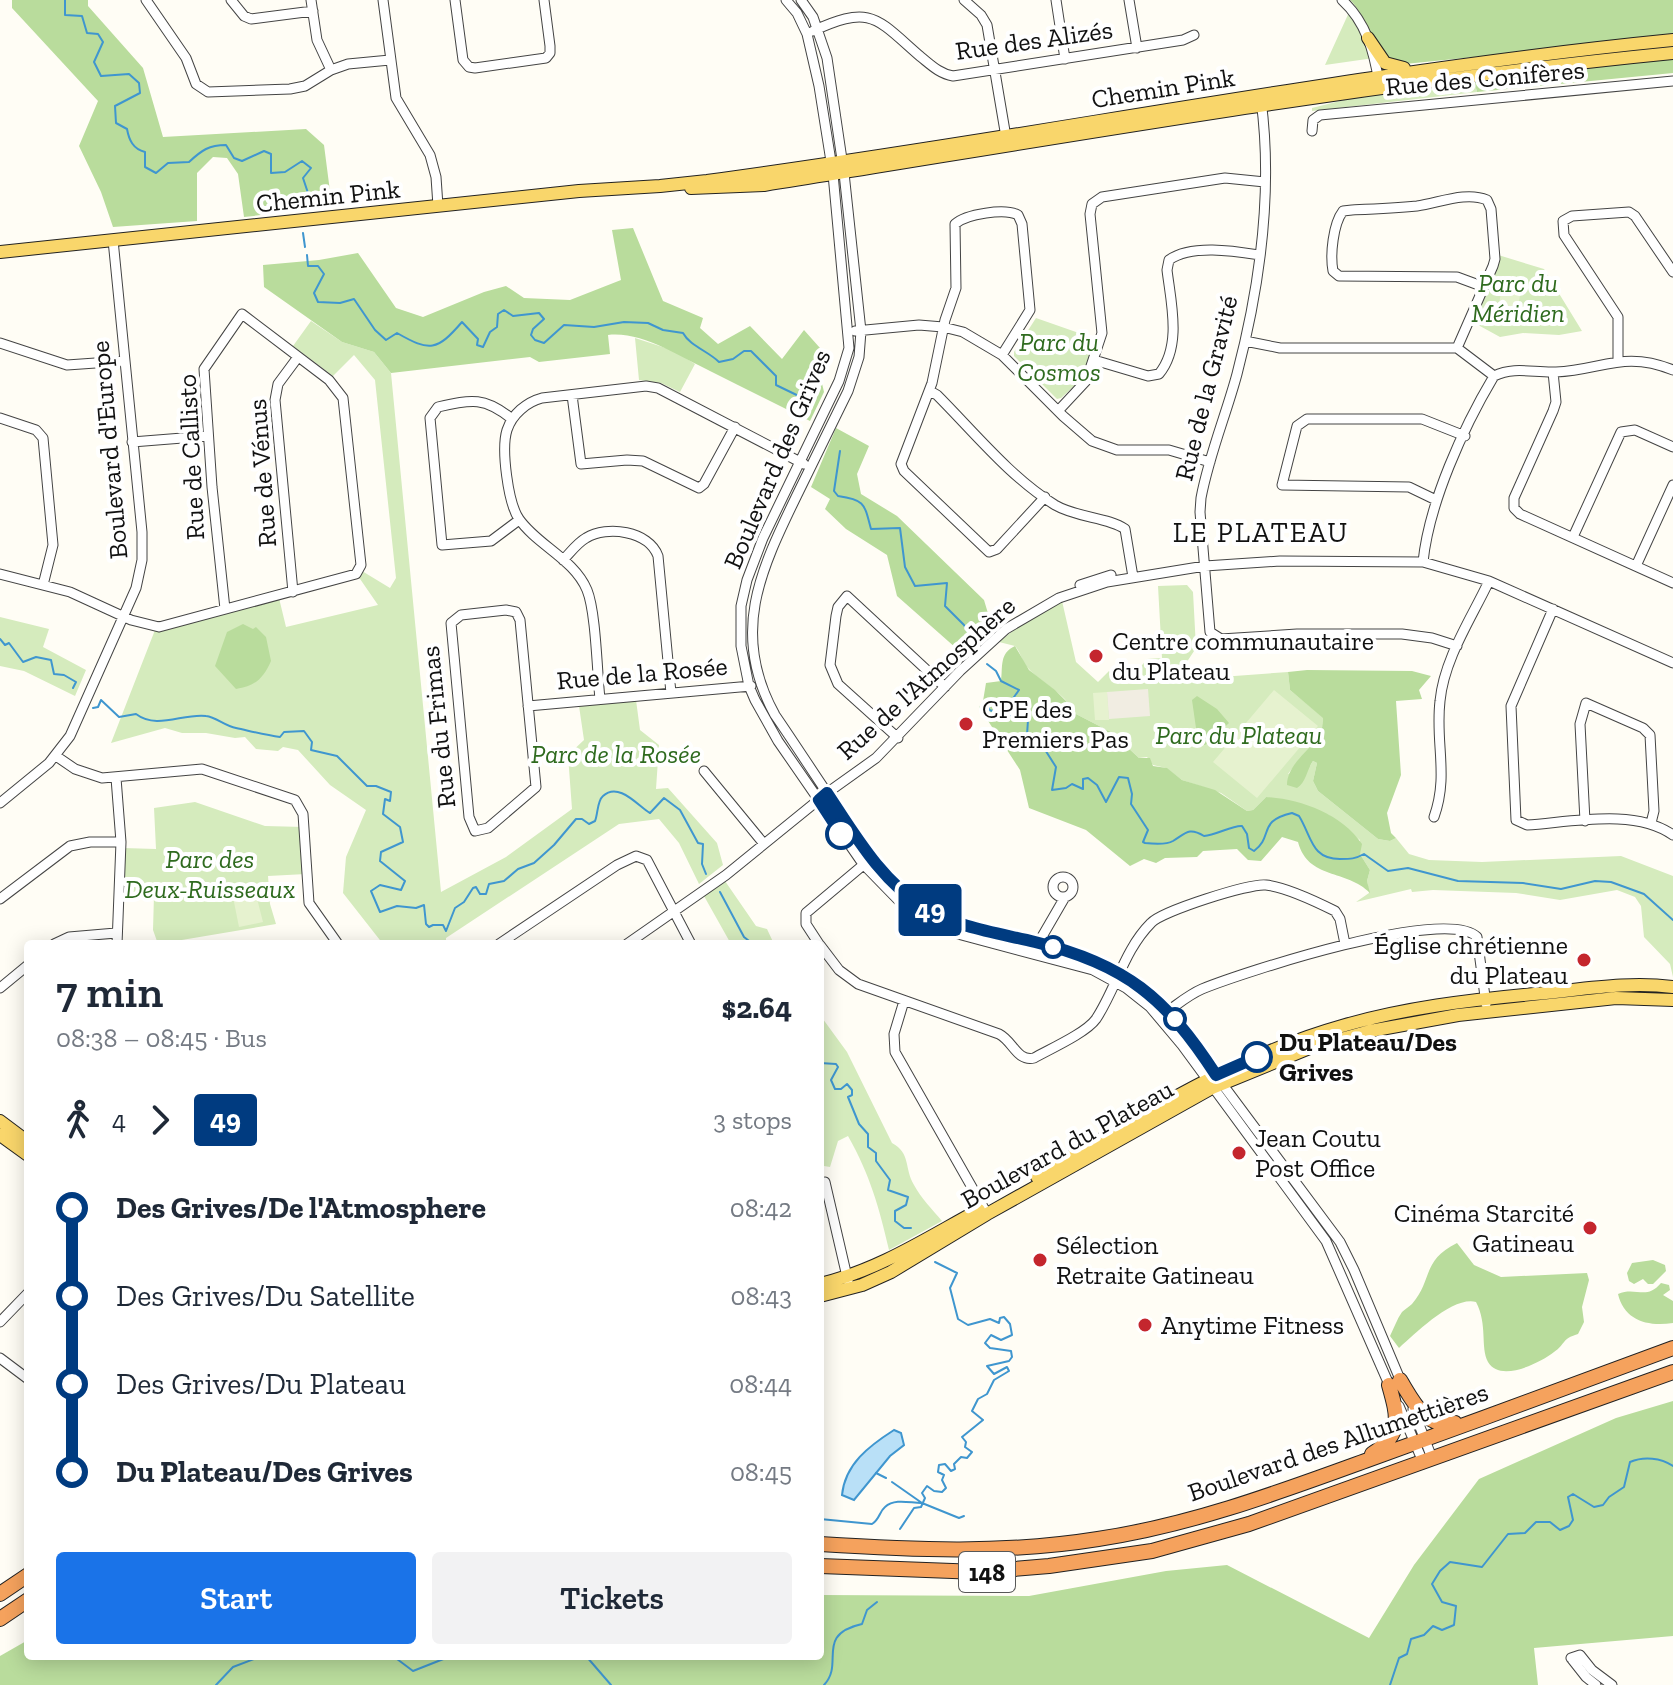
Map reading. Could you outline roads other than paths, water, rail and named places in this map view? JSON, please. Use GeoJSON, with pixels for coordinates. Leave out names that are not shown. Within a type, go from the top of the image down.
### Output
{"type":"FeatureCollection","features":[{"type":"Feature","properties":{"kind":"highway","name":"Boulevard des Allumettières"},"geometry":{"type":"LineString","coordinates":[[824,1544],[960,1551],[1008,1550],[1145,1531],[1222,1512],[1673,1348]]}},
{"type":"Feature","properties":{"kind":"highway","name":"Boulevard des Allumettières"},"geometry":{"type":"LineString","coordinates":[[824,1566],[979,1572],[1118,1557],[1224,1532],[1673,1372]]}},
{"type":"Feature","properties":{"kind":"highway"},"geometry":{"type":"LineString","coordinates":[[1395,1383],[1420,1412],[1436,1422],[1451,1424],[1502,1410]]}},
{"type":"Feature","properties":{"kind":"highway"},"geometry":{"type":"LineString","coordinates":[[1347,1467],[1381,1448],[1391,1437],[1397,1419],[1395,1383]]}},
{"type":"Feature","properties":{"kind":"highway"},"geometry":{"type":"LineString","coordinates":[[0,1594],[24,1578]]}},
{"type":"Feature","properties":{"kind":"highway"},"geometry":{"type":"LineString","coordinates":[[0,1619],[24,1603]]}},
{"type":"Feature","properties":{"kind":"main road"},"geometry":{"type":"LineString","coordinates":[[1368,38],[1381,58],[1395,67],[1515,57]]}},
{"type":"Feature","properties":{"kind":"main road","name":"Chemin Pink"},"geometry":{"type":"LineString","coordinates":[[0,252],[579,191],[838,168],[1379,82],[1515,57],[1673,40]]}},
{"type":"Feature","properties":{"kind":"main road","name":"Chemin Pink"},"geometry":{"type":"LineString","coordinates":[[1379,82],[1673,53]]}},
{"type":"Feature","properties":{"kind":"main road","name":"Boulevard du Plateau"},"geometry":{"type":"LineString","coordinates":[[824,1294],[848,1283],[891,1272],[985,1211],[1214,1081],[1359,1033],[1486,1005],[1629,985],[1673,987]]}},
{"type":"Feature","properties":{"kind":"main road","name":"Boulevard du Plateau"},"geometry":{"type":"LineString","coordinates":[[1486,1005],[1629,997],[1673,1000]]}},
{"type":"Feature","properties":{"kind":"main road"},"geometry":{"type":"LineString","coordinates":[[0,1121],[24,1139]]}},
{"type":"Feature","properties":{"kind":"main road"},"geometry":{"type":"LineString","coordinates":[[0,1135],[24,1152]]}},
{"type":"Feature","properties":{"kind":"main road","name":"Boulevard du Plateau"},"geometry":{"type":"LineString","coordinates":[[824,1284],[848,1283]]}},
{"type":"Feature","properties":{"kind":"street"},"geometry":{"type":"LineString","coordinates":[[146,0],[186,58],[196,84],[208,92],[290,89],[305,86],[331,70],[354,63],[390,60]]}},
{"type":"Feature","properties":{"kind":"street"},"geometry":{"type":"LineString","coordinates":[[231,0],[244,16],[251,19],[313,11]]}},
{"type":"Feature","properties":{"kind":"street"},"geometry":{"type":"LineString","coordinates":[[311,0],[317,40],[331,70]]}},
{"type":"Feature","properties":{"kind":"street"},"geometry":{"type":"LineString","coordinates":[[383,0],[396,98],[430,155],[435,170],[438,206]]}},
{"type":"Feature","properties":{"kind":"street"},"geometry":{"type":"LineString","coordinates":[[455,0],[463,60],[469,67],[475,68],[546,58],[550,46],[544,0]]}},
{"type":"Feature","properties":{"kind":"street","name":"Boulevard des Grives"},"geometry":{"type":"LineString","coordinates":[[786,0],[797,13],[807,34],[838,168],[861,331],[855,373],[763,538],[741,606],[741,646],[749,686],[767,724],[823,796]]}},
{"type":"Feature","properties":{"kind":"street","name":"Boulevard des Grives"},"geometry":{"type":"LineString","coordinates":[[801,0],[818,29],[827,58],[849,332],[847,358],[839,381],[758,583],[753,635],[761,685],[775,715],[823,796],[888,892],[965,937],[1116,976],[1146,989],[1168,1011],[1331,1250],[1395,1383],[1427,1460]]}},
{"type":"Feature","properties":{"kind":"street"},"geometry":{"type":"LineString","coordinates":[[964,0],[987,25],[1006,140]]}},
{"type":"Feature","properties":{"kind":"street"},"geometry":{"type":"LineString","coordinates":[[1056,0],[1065,59]]}},
{"type":"Feature","properties":{"kind":"street"},"geometry":{"type":"LineString","coordinates":[[1129,0],[1137,48]]}},
{"type":"Feature","properties":{"kind":"street"},"geometry":{"type":"LineString","coordinates":[[1342,0],[1359,19],[1368,38],[1379,82]]}},
{"type":"Feature","properties":{"kind":"street","name":"Rue des Alizés"},"geometry":{"type":"LineString","coordinates":[[807,34],[853,16],[867,16],[878,21],[946,75],[960,76],[1183,40],[1194,35]]}},
{"type":"Feature","properties":{"kind":"street","name":"Rue des Conifères"},"geometry":{"type":"LineString","coordinates":[[1312,131],[1313,120],[1320,115],[1673,81]]}},
{"type":"Feature","properties":{"kind":"street","name":"Rue de la Gravité"},"geometry":{"type":"LineString","coordinates":[[1261,100],[1265,219],[1245,341],[1210,462],[1200,512],[1209,628],[1216,638],[1402,634],[1457,646]]}},
{"type":"Feature","properties":{"kind":"street"},"geometry":{"type":"LineString","coordinates":[[1058,411],[1086,381],[1103,322],[1090,214],[1096,199],[1216,179],[1265,182]]}},
{"type":"Feature","properties":{"kind":"street"},"geometry":{"type":"LineString","coordinates":[[1457,348],[1484,287],[1495,254],[1491,209],[1487,200],[1439,201],[1418,206],[1343,211],[1338,218],[1332,266],[1339,276],[1457,277],[1484,287]]}},
{"type":"Feature","properties":{"kind":"street"},"geometry":{"type":"LineString","coordinates":[[1002,355],[1030,310],[1022,224],[1014,212],[962,219],[955,224],[957,281],[943,327],[930,391],[902,457],[901,467],[984,551],[997,549],[1045,497]]}},
{"type":"Feature","properties":{"kind":"street"},"geometry":{"type":"LineString","coordinates":[[1618,361],[1618,317],[1564,235],[1563,221],[1572,216],[1629,212],[1635,216],[1673,272]]}},
{"type":"Feature","properties":{"kind":"street","name":"Boulevard d'Europe"},"geometry":{"type":"LineString","coordinates":[[0,803],[56,756],[74,728],[139,578],[143,551],[113,240]]}},
{"type":"Feature","properties":{"kind":"street"},"geometry":{"type":"LineString","coordinates":[[1094,360],[1148,376],[1159,374],[1164,368],[1174,332],[1167,270],[1169,260],[1177,255],[1219,249],[1259,255]]}},
{"type":"Feature","properties":{"kind":"street","name":"Rue de Callisto"},"geometry":{"type":"LineString","coordinates":[[225,609],[204,369],[242,314],[298,357]]}},
{"type":"Feature","properties":{"kind":"street"},"geometry":{"type":"LineString","coordinates":[[849,332],[911,325],[943,327],[974,337],[1002,355],[1084,436],[1108,448],[1169,450],[1210,462]]}},
{"type":"Feature","properties":{"kind":"street"},"geometry":{"type":"LineString","coordinates":[[1245,341],[1280,348],[1457,348],[1494,376]]}},
{"type":"Feature","properties":{"kind":"street"},"geometry":{"type":"LineString","coordinates":[[0,343],[67,365],[124,361]]}},
{"type":"Feature","properties":{"kind":"street"},"geometry":{"type":"LineString","coordinates":[[0,574],[70,592],[123,617],[159,627],[353,576],[361,565],[344,402],[333,384],[298,357]]}},
{"type":"Feature","properties":{"kind":"street","name":"Rue de Vénus"},"geometry":{"type":"LineString","coordinates":[[293,592],[275,394],[280,380],[298,357]]}},
{"type":"Feature","properties":{"kind":"street"},"geometry":{"type":"LineString","coordinates":[[1423,562],[1436,500],[1494,376],[1516,369],[1553,372],[1618,361],[1643,361],[1673,370]]}},
{"type":"Feature","properties":{"kind":"street"},"geometry":{"type":"LineString","coordinates":[[1553,372],[1556,402],[1513,503],[1520,514],[1673,583]]}},
{"type":"Feature","properties":{"kind":"street"},"geometry":{"type":"LineString","coordinates":[[600,699],[589,597],[584,585],[563,560],[519,520],[509,493],[505,440],[512,419],[534,400],[646,386],[658,388],[805,465]]}},
{"type":"Feature","properties":{"kind":"street"},"geometry":{"type":"LineString","coordinates":[[930,391],[1045,497],[1066,510],[1125,529],[1132,574]]}},
{"type":"Feature","properties":{"kind":"street"},"geometry":{"type":"LineString","coordinates":[[572,395],[581,464],[643,461],[699,488],[735,427]]}},
{"type":"Feature","properties":{"kind":"street"},"geometry":{"type":"LineString","coordinates":[[512,419],[492,404],[480,401],[442,405],[434,409],[430,418],[442,545],[491,541],[519,520]]}},
{"type":"Feature","properties":{"kind":"street"},"geometry":{"type":"LineString","coordinates":[[0,418],[36,430],[43,438],[53,545],[43,585]]}},
{"type":"Feature","properties":{"kind":"street"},"geometry":{"type":"LineString","coordinates":[[1436,500],[1409,487],[1282,485],[1297,426],[1307,419],[1410,418],[1432,421],[1465,436]]}},
{"type":"Feature","properties":{"kind":"street"},"geometry":{"type":"LineString","coordinates":[[1573,537],[1621,432],[1635,430],[1673,447]]}},
{"type":"Feature","properties":{"kind":"street"},"geometry":{"type":"LineString","coordinates":[[132,442],[208,436]]}},
{"type":"Feature","properties":{"kind":"street"},"geometry":{"type":"LineString","coordinates":[[1636,566],[1673,485]]}},
{"type":"Feature","properties":{"kind":"street"},"geometry":{"type":"LineString","coordinates":[[563,560],[584,539],[594,535],[626,531],[653,546],[658,556],[671,693]]}},
{"type":"Feature","properties":{"kind":"street","name":"Rue de l'Atmosphère"},"geometry":{"type":"LineString","coordinates":[[633,940],[876,758],[1006,629],[1066,595],[1077,585],[1196,563],[1205,566],[1304,559],[1423,562],[1489,581],[1673,661]]}},
{"type":"Feature","properties":{"kind":"street"},"geometry":{"type":"LineString","coordinates":[[1434,817],[1442,789],[1440,698],[1457,646],[1489,581]]}},
{"type":"Feature","properties":{"kind":"street"},"geometry":{"type":"LineString","coordinates":[[898,738],[838,684],[832,672],[836,616],[838,607],[847,596],[945,687]]}},
{"type":"Feature","properties":{"kind":"street"},"geometry":{"type":"LineString","coordinates":[[1553,609],[1511,706],[1516,820],[1527,825],[1628,819],[1651,823],[1673,835]]}},
{"type":"Feature","properties":{"kind":"street","name":"Rue du Frimas"},"geometry":{"type":"LineString","coordinates":[[516,612],[520,620],[528,706],[536,783],[534,790],[488,828],[475,831],[469,817],[450,628],[454,619],[476,614],[516,612]]}},
{"type":"Feature","properties":{"kind":"street","name":"Rue de la Rosée"},"geometry":{"type":"LineString","coordinates":[[528,706],[761,685]]}},
{"type":"Feature","properties":{"kind":"street"},"geometry":{"type":"LineString","coordinates":[[1585,821],[1580,724],[1586,703],[1643,728],[1650,735],[1654,811],[1651,823]]}},
{"type":"Feature","properties":{"kind":"street"},"geometry":{"type":"LineString","coordinates":[[56,756],[81,771],[102,778],[202,769],[295,800],[303,814],[309,903],[335,940]]}},
{"type":"Feature","properties":{"kind":"street"},"geometry":{"type":"LineString","coordinates":[[704,771],[764,844]]}},
{"type":"Feature","properties":{"kind":"street"},"geometry":{"type":"LineString","coordinates":[[63,940],[69,937],[117,939],[121,842],[116,778]]}},
{"type":"Feature","properties":{"kind":"street"},"geometry":{"type":"LineString","coordinates":[[0,899],[70,846],[90,842],[121,842]]}},
{"type":"Feature","properties":{"kind":"street"},"geometry":{"type":"LineString","coordinates":[[505,940],[617,865],[636,856],[647,860],[689,940]]}},
{"type":"Feature","properties":{"kind":"street"},"geometry":{"type":"LineString","coordinates":[[817,940],[806,924],[806,913],[867,861]]}},
{"type":"Feature","properties":{"kind":"street"},"geometry":{"type":"LineString","coordinates":[[824,949],[851,980],[1003,1036],[1027,1060],[1095,1020],[1138,939],[1159,917],[1257,885],[1274,887],[1335,911],[1340,919],[1345,944]]}},
{"type":"Feature","properties":{"kind":"street"},"geometry":{"type":"LineString","coordinates":[[1032,953],[1065,897]]}},
{"type":"Feature","properties":{"kind":"street","name":"Boulevard des Grives"},"geometry":{"type":"LineString","coordinates":[[931,917],[1089,958],[1116,976],[1142,1000],[1214,1081]]}},
{"type":"Feature","properties":{"kind":"street"},"geometry":{"type":"LineString","coordinates":[[1159,1018],[1201,990],[1345,944],[1442,928],[1471,932],[1477,937],[1486,1005]]}},
{"type":"Feature","properties":{"kind":"street"},"geometry":{"type":"LineString","coordinates":[[0,988],[24,968]]}},
{"type":"Feature","properties":{"kind":"street"},"geometry":{"type":"LineString","coordinates":[[904,1001],[894,1034],[898,1057],[985,1211]]}},
{"type":"Feature","properties":{"kind":"street"},"geometry":{"type":"LineString","coordinates":[[825,1182],[848,1283]]}},
{"type":"Feature","properties":{"kind":"street"},"geometry":{"type":"LineString","coordinates":[[0,1322],[24,1297]]}},
{"type":"Feature","properties":{"kind":"street"},"geometry":{"type":"LineString","coordinates":[[0,1358],[24,1376]]}},
{"type":"Feature","properties":{"kind":"street"},"geometry":{"type":"LineString","coordinates":[[1596,1685],[1571,1658],[1580,1655],[1592,1670],[1612,1685]]}},
{"type":"Feature","properties":{"kind":"water"},"geometry":{"type":"Polygon","coordinates":[[[894,1430],[901,1433],[904,1445],[890,1456],[854,1500],[842,1495],[853,1465],[867,1449],[894,1430]]]}},
{"type":"Feature","properties":{"kind":"waterway"},"geometry":{"type":"LineString","coordinates":[[65,0],[65,15],[82,16],[87,33],[98,34],[103,42],[94,62],[101,76],[129,74],[139,83],[140,93],[115,106],[116,123],[127,129],[132,144],[145,152],[145,167],[156,173],[168,163],[189,162],[206,149],[226,145],[234,158],[242,161],[264,151],[271,154],[271,173],[285,172],[302,161],[311,168],[303,178],[311,202],[299,208]]}},
{"type":"Feature","properties":{"kind":"waterway"},"geometry":{"type":"LineString","coordinates":[[303,233],[305,247]]}},
{"type":"Feature","properties":{"kind":"waterway"},"geometry":{"type":"LineString","coordinates":[[307,255],[308,266],[318,266],[324,274],[314,293],[318,302],[340,303],[354,299],[375,330],[386,340],[397,333],[425,346],[432,346],[446,339],[462,322],[478,339],[477,345],[483,347],[490,332],[497,327],[498,314],[504,310],[513,316],[539,313],[544,319],[531,335],[544,343],[564,325],[594,327],[624,322],[648,323],[663,330],[683,333],[719,362],[751,351],[776,376],[776,385],[807,400]]}},
{"type":"Feature","properties":{"kind":"waterway"},"geometry":{"type":"LineString","coordinates":[[840,451],[834,491],[838,496],[862,504],[871,529],[900,528],[905,567],[915,586],[947,583],[945,606],[964,625],[973,641]]}},
{"type":"Feature","properties":{"kind":"waterway"},"geometry":{"type":"LineString","coordinates":[[0,639],[5,645],[9,643],[23,662],[36,657],[51,660],[54,674],[64,675],[76,682],[73,688]]}},
{"type":"Feature","properties":{"kind":"waterway"},"geometry":{"type":"LineString","coordinates":[[987,664],[996,671],[1001,681],[1019,690],[1009,704],[989,699],[989,710],[1028,720],[1027,735],[1042,745],[1056,767],[1052,790],[1072,784],[1083,789],[1083,779],[1088,778],[1097,785],[1106,802],[1119,777],[1128,778],[1131,804],[1148,830],[1145,843],[1167,843],[1188,832],[1204,836],[1242,826],[1249,848],[1254,851],[1274,820],[1292,813],[1299,816],[1318,851],[1330,858],[1350,859],[1364,854],[1388,871],[1408,868],[1458,881],[1523,883],[1561,889],[1595,881],[1611,882],[1644,894],[1673,920]]}},
{"type":"Feature","properties":{"kind":"waterway"},"geometry":{"type":"LineString","coordinates":[[93,708],[98,707],[101,700],[119,717],[136,714],[144,719],[161,721],[206,716],[232,727],[280,737],[284,732],[304,731],[312,742],[311,750],[337,756],[367,786],[391,792],[390,801],[385,799],[383,814],[400,827],[403,842],[381,852],[380,861],[405,881],[401,890],[380,885],[371,891],[380,912],[397,906],[416,908],[424,905],[429,927],[443,925],[446,931],[455,908],[464,902],[473,888],[476,887],[480,894],[486,894],[489,884],[504,881],[518,869],[534,863],[576,819],[589,824],[595,821],[600,801],[609,792],[622,793],[650,813],[664,798],[680,810],[698,843],[703,844],[702,864],[706,874]]}},
{"type":"Feature","properties":{"kind":"waterway"},"geometry":{"type":"LineString","coordinates":[[720,892],[748,940]]}},
{"type":"Feature","properties":{"kind":"waterway"},"geometry":{"type":"LineString","coordinates":[[824,1063],[838,1067],[831,1080],[835,1089],[847,1084],[852,1090],[852,1095],[848,1097],[859,1124],[868,1134],[868,1147],[876,1153],[876,1161],[890,1180],[888,1190],[908,1197],[906,1205],[895,1211],[895,1221],[904,1228],[911,1228]]}},
{"type":"Feature","properties":{"kind":"waterway"},"geometry":{"type":"LineString","coordinates":[[900,1529],[914,1508],[921,1507],[925,1498],[922,1493],[927,1486],[942,1492],[946,1488],[942,1480],[944,1475],[938,1472],[939,1465],[945,1464],[951,1471],[961,1457],[967,1458],[972,1452],[965,1447],[962,1437],[983,1420],[972,1411],[994,1380],[1009,1371],[1007,1367],[994,1374],[987,1366],[1009,1361],[1012,1357],[1011,1351],[990,1348],[985,1343],[991,1335],[1001,1340],[1012,1335],[1010,1324],[1004,1317],[1000,1318],[999,1323],[990,1319],[968,1325],[958,1319],[950,1288],[957,1273],[935,1262]]}},
{"type":"Feature","properties":{"kind":"waterway"},"geometry":{"type":"LineString","coordinates":[[1390,1685],[1399,1658],[1407,1654],[1411,1639],[1424,1635],[1433,1626],[1442,1630],[1454,1625],[1456,1606],[1442,1602],[1432,1584],[1450,1562],[1482,1567],[1508,1534],[1525,1533],[1536,1522],[1550,1522],[1560,1530],[1569,1526],[1573,1520],[1568,1497],[1573,1494],[1594,1507],[1603,1505],[1624,1487],[1630,1462],[1652,1459],[1673,1466]]}},
{"type":"Feature","properties":{"kind":"waterway"},"geometry":{"type":"LineString","coordinates":[[876,1473],[886,1478]]}},
{"type":"Feature","properties":{"kind":"waterway"},"geometry":{"type":"LineString","coordinates":[[892,1482],[922,1503],[959,1518],[964,1516]]}},
{"type":"Feature","properties":{"kind":"waterway"},"geometry":{"type":"LineString","coordinates":[[824,1519],[872,1524],[889,1504],[921,1503]]}},
{"type":"Feature","properties":{"kind":"waterway"},"geometry":{"type":"LineString","coordinates":[[824,1685],[830,1677],[834,1642],[847,1629],[862,1624],[867,1610],[877,1602]]}},
{"type":"Feature","properties":{"kind":"waterway"},"geometry":{"type":"LineString","coordinates":[[216,1685],[233,1667],[251,1660]]}},
{"type":"Feature","properties":{"kind":"waterway"},"geometry":{"type":"LineString","coordinates":[[398,1660],[413,1671],[441,1660]]}},
{"type":"Feature","properties":{"kind":"waterway"},"geometry":{"type":"LineString","coordinates":[[589,1660],[611,1685]]}},
{"type":"Feature","properties":{"kind":"place","name":"Centre communautaire du Plateau"},"geometry":{"type":"Point","coordinates":[1096,656]}},
{"type":"Feature","properties":{"kind":"place","name":"CPE des Premiers Pas"},"geometry":{"type":"Point","coordinates":[966,724]}},
{"type":"Feature","properties":{"kind":"place","name":"Église chrétienne du Plateau"},"geometry":{"type":"Point","coordinates":[1584,960]}},
{"type":"Feature","properties":{"kind":"place","name":"Du Plateau/Des Grives"},"geometry":{"type":"Point","coordinates":[1257,1057]}},
{"type":"Feature","properties":{"kind":"place","name":"Jean Coutu Post Office"},"geometry":{"type":"Point","coordinates":[1239,1153]}},
{"type":"Feature","properties":{"kind":"place","name":"Cinéma Starcité Gatineau"},"geometry":{"type":"Point","coordinates":[1590,1228]}},
{"type":"Feature","properties":{"kind":"place","name":"Sélection Retraite Gatineau"},"geometry":{"type":"Point","coordinates":[1040,1260]}},
{"type":"Feature","properties":{"kind":"place","name":"Anytime Fitness"},"geometry":{"type":"Point","coordinates":[1145,1325]}},
{"type":"Feature","properties":{"kind":"district","name":"LE PLATEAU"},"geometry":{"type":"Point","coordinates":[1261,532]}},
{"type":"Feature","properties":{"kind":"park label","name":"Parc du Méridien"},"geometry":{"type":"Point","coordinates":[1518,298]}},
{"type":"Feature","properties":{"kind":"park label","name":"Parc du Cosmos"},"geometry":{"type":"Point","coordinates":[1059,357]}},
{"type":"Feature","properties":{"kind":"park label","name":"Parc du Plateau"},"geometry":{"type":"Point","coordinates":[1239,735]}},
{"type":"Feature","properties":{"kind":"park label","name":"Parc de la Rosée"},"geometry":{"type":"Point","coordinates":[616,754]}},
{"type":"Feature","properties":{"kind":"park label","name":"Parc des Deux-Ruisseaux"},"geometry":{"type":"Point","coordinates":[210,874]}}]}
